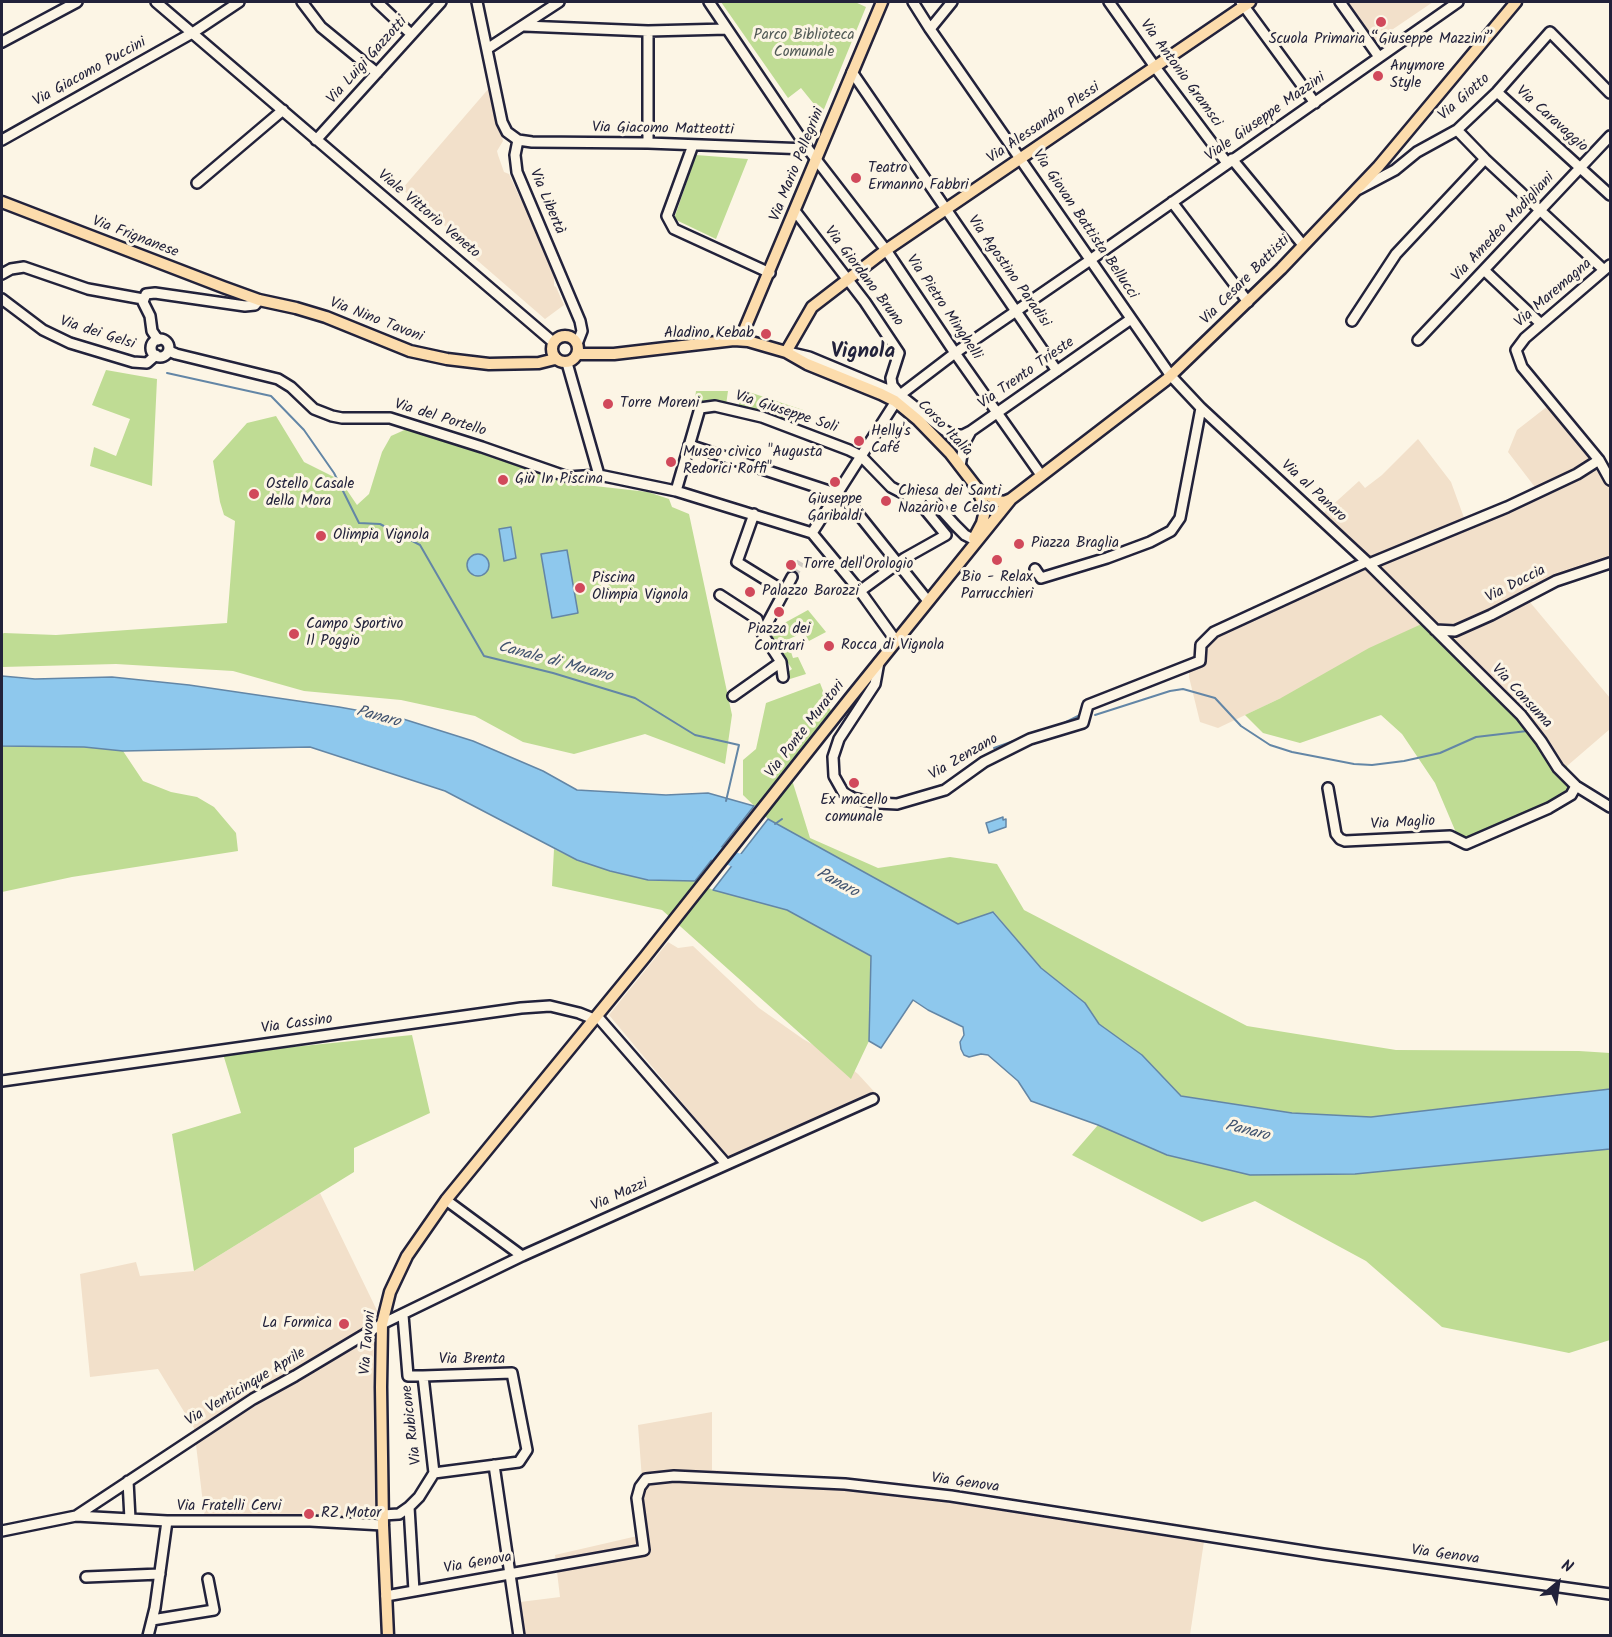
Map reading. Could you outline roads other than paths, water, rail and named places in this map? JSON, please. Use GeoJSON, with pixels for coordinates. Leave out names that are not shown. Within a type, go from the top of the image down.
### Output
{"type":"FeatureCollection","features":[{"type":"Feature","properties":{"kind":"main road","name":"Via Mario Pellegrini"},"geometry":{"type":"LineString","coordinates":[[740,340],[882,2]]}},
{"type":"Feature","properties":{"kind":"main road","name":"Via Cesare Battisti"},"geometry":{"type":"LineString","coordinates":[[968,552],[1011,499],[1171,376],[1281,270],[1357,190],[1516,2]]}},
{"type":"Feature","properties":{"kind":"main road","name":"Via Alessandro Plessi"},"geometry":{"type":"LineString","coordinates":[[786,352],[812,307],[846,280],[886,250],[1245,3]]}},
{"type":"Feature","properties":{"kind":"main road","name":"Via Frignanese"},"geometry":{"type":"LineString","coordinates":[[2,202],[259,300]]}},
{"type":"Feature","properties":{"kind":"main road","name":"Via Nino Tavoni"},"geometry":{"type":"LineString","coordinates":[[259,300],[311,312],[399,348],[447,359],[470,363],[505,364],[539,363],[555,359]]}},
{"type":"Feature","properties":{"kind":"main road"},"geometry":{"type":"LineString","coordinates":[[566,336],[572,339],[577,349],[573,360],[567,363],[555,359],[551,351],[553,342],[566,336]]}},
{"type":"Feature","properties":{"kind":"main road"},"geometry":{"type":"LineString","coordinates":[[577,349],[614,354],[740,340]]}},
{"type":"Feature","properties":{"kind":"main road","name":"Corso Italia"},"geometry":{"type":"LineString","coordinates":[[740,340],[786,352],[807,363],[898,398],[936,438],[977,488],[984,507],[984,515],[968,552]]}},
{"type":"Feature","properties":{"kind":"main road","name":"Corso Italia"},"geometry":{"type":"LineString","coordinates":[[977,488],[998,501],[1005,502],[1011,499]]}},
{"type":"Feature","properties":{"kind":"main road","name":"Via Ponte Muratori"},"geometry":{"type":"LineString","coordinates":[[669,927],[968,552]]}},
{"type":"Feature","properties":{"kind":"main road","name":"Via Tavoni"},"geometry":{"type":"LineString","coordinates":[[388,1635],[381,1387],[382,1324],[390,1292],[407,1256],[446,1200],[669,927]]}},
{"type":"Feature","properties":{"kind":"street"},"geometry":{"type":"LineString","coordinates":[[2,42],[77,2]]}},
{"type":"Feature","properties":{"kind":"street","name":"Viale Vittorio Veneto"},"geometry":{"type":"LineString","coordinates":[[156,2],[194,32],[316,140],[553,342]]}},
{"type":"Feature","properties":{"kind":"street","name":"Via Giacomo Puccini"},"geometry":{"type":"LineString","coordinates":[[2,140],[194,32],[239,2]]}},
{"type":"Feature","properties":{"kind":"street"},"geometry":{"type":"LineString","coordinates":[[302,2],[321,27],[377,73]]}},
{"type":"Feature","properties":{"kind":"street"},"geometry":{"type":"LineString","coordinates":[[377,2],[411,34]]}},
{"type":"Feature","properties":{"kind":"street","name":"Via Luigi Gazzotti"},"geometry":{"type":"LineString","coordinates":[[316,140],[441,2]]}},
{"type":"Feature","properties":{"kind":"street"},"geometry":{"type":"LineString","coordinates":[[477,2],[502,122],[507,132],[518,140]]}},
{"type":"Feature","properties":{"kind":"street"},"geometry":{"type":"LineString","coordinates":[[488,49],[559,2]]}},
{"type":"Feature","properties":{"kind":"street","name":"Via Pietro Minghelli"},"geometry":{"type":"LineString","coordinates":[[709,2],[808,148],[886,250],[1041,475]]}},
{"type":"Feature","properties":{"kind":"street","name":"Via Giovan Battista Bellucci"},"geometry":{"type":"LineString","coordinates":[[913,2],[1021,158],[1088,262],[1171,376]]}},
{"type":"Feature","properties":{"kind":"street"},"geometry":{"type":"LineString","coordinates":[[930,29],[952,2]]}},
{"type":"Feature","properties":{"kind":"street","name":"Via Antonio Gramsci"},"geometry":{"type":"LineString","coordinates":[[1109,2],[1155,67],[1230,161],[1303,245]]}},
{"type":"Feature","properties":{"kind":"street"},"geometry":{"type":"LineString","coordinates":[[1340,2],[1379,57]]}},
{"type":"Feature","properties":{"kind":"street","name":"Viale Giuseppe Mazzini"},"geometry":{"type":"LineString","coordinates":[[898,398],[955,353],[1017,312],[1458,2]]}},
{"type":"Feature","properties":{"kind":"street"},"geometry":{"type":"LineString","coordinates":[[1245,3],[1315,103]]}},
{"type":"Feature","properties":{"kind":"street"},"geometry":{"type":"LineString","coordinates":[[524,26],[648,31],[727,29]]}},
{"type":"Feature","properties":{"kind":"street"},"geometry":{"type":"LineString","coordinates":[[648,31],[648,143]]}},
{"type":"Feature","properties":{"kind":"street","name":"Via Giotto"},"geometry":{"type":"LineString","coordinates":[[1357,190],[1395,170],[1417,152],[1457,130],[1497,92],[1550,32],[1611,93]]}},
{"type":"Feature","properties":{"kind":"street","name":"Via Agostino Paradisi"},"geometry":{"type":"LineString","coordinates":[[852,72],[1057,371]]}},
{"type":"Feature","properties":{"kind":"street","name":"Via Caravaggio"},"geometry":{"type":"LineString","coordinates":[[1497,92],[1611,195]]}},
{"type":"Feature","properties":{"kind":"street"},"geometry":{"type":"LineString","coordinates":[[197,183],[283,110]]}},
{"type":"Feature","properties":{"kind":"street"},"geometry":{"type":"LineString","coordinates":[[1457,130],[1485,159],[1607,267]]}},
{"type":"Feature","properties":{"kind":"street","name":"Via Amedeo Modigliani"},"geometry":{"type":"LineString","coordinates":[[1418,340],[1611,136]]}},
{"type":"Feature","properties":{"kind":"street","name":"Via Giacomo Matteotti"},"geometry":{"type":"LineString","coordinates":[[518,140],[808,148]]}},
{"type":"Feature","properties":{"kind":"street","name":"Via Libertà"},"geometry":{"type":"LineString","coordinates":[[518,140],[515,155],[517,172],[580,321],[582,332],[577,349]]}},
{"type":"Feature","properties":{"kind":"street"},"geometry":{"type":"LineString","coordinates":[[693,145],[668,216],[674,229],[770,273]]}},
{"type":"Feature","properties":{"kind":"street"},"geometry":{"type":"LineString","coordinates":[[1352,321],[1396,254],[1485,159]]}},
{"type":"Feature","properties":{"kind":"street"},"geometry":{"type":"LineString","coordinates":[[1172,202],[1248,302]]}},
{"type":"Feature","properties":{"kind":"street","name":"Via Giordano Bruno"},"geometry":{"type":"LineString","coordinates":[[795,211],[865,302],[899,353],[891,378],[898,398]]}},
{"type":"Feature","properties":{"kind":"street"},"geometry":{"type":"LineString","coordinates":[[2,274],[11,269],[24,267],[77,286],[143,299]]}},
{"type":"Feature","properties":{"kind":"street","name":"Via Maremagna"},"geometry":{"type":"LineString","coordinates":[[1607,267],[1525,338],[1516,350],[1522,368],[1599,460],[1611,480]]}},
{"type":"Feature","properties":{"kind":"street"},"geometry":{"type":"LineString","coordinates":[[1484,270],[1541,324]]}},
{"type":"Feature","properties":{"kind":"street"},"geometry":{"type":"LineString","coordinates":[[143,299],[146,294],[150,293],[252,307],[259,300]]}},
{"type":"Feature","properties":{"kind":"street","name":"Via dei Gelsi"},"geometry":{"type":"LineString","coordinates":[[2,299],[43,330],[81,347],[142,363],[147,363],[156,355]]}},
{"type":"Feature","properties":{"kind":"street"},"geometry":{"type":"LineString","coordinates":[[143,299],[150,316],[152,331],[158,340],[166,342],[169,351],[164,356],[156,355],[152,351],[152,345],[158,340]]}},
{"type":"Feature","properties":{"kind":"street","name":"Via Trento Trieste"},"geometry":{"type":"LineString","coordinates":[[960,466],[964,444],[971,431],[1131,319]]}},
{"type":"Feature","properties":{"kind":"street","name":"Via del Portello"},"geometry":{"type":"LineString","coordinates":[[169,351],[278,379],[291,387],[314,410],[322,413],[342,418],[390,418],[568,477],[599,475],[676,491],[812,533]]}},
{"type":"Feature","properties":{"kind":"street"},"geometry":{"type":"LineString","coordinates":[[567,363],[599,475]]}},
{"type":"Feature","properties":{"kind":"street","name":"Via al Panaro"},"geometry":{"type":"LineString","coordinates":[[1171,376],[1201,408],[1367,563],[1435,630]]}},
{"type":"Feature","properties":{"kind":"street"},"geometry":{"type":"LineString","coordinates":[[896,641],[860,591],[812,533],[898,398]]}},
{"type":"Feature","properties":{"kind":"street","name":"Corso Italia"},"geometry":{"type":"LineString","coordinates":[[898,398],[953,435],[963,435],[971,431]]}},
{"type":"Feature","properties":{"kind":"street","name":"Via Giuseppe Soli"},"geometry":{"type":"LineString","coordinates":[[689,445],[700,408],[715,406],[762,417],[861,456]]}},
{"type":"Feature","properties":{"kind":"street"},"geometry":{"type":"LineString","coordinates":[[1035,569],[1041,578],[1107,558],[1150,542],[1171,531],[1180,518],[1201,408]]}},
{"type":"Feature","properties":{"kind":"street"},"geometry":{"type":"LineString","coordinates":[[676,491],[689,445],[838,494],[851,505],[928,601]]}},
{"type":"Feature","properties":{"kind":"street"},"geometry":{"type":"LineString","coordinates":[[860,591],[898,562],[946,535],[918,501],[891,487],[861,456]]}},
{"type":"Feature","properties":{"kind":"street"},"geometry":{"type":"LineString","coordinates":[[1367,563],[1507,507],[1576,474],[1599,460]]}},
{"type":"Feature","properties":{"kind":"street"},"geometry":{"type":"LineString","coordinates":[[918,501],[926,493],[955,525],[973,539]]}},
{"type":"Feature","properties":{"kind":"street"},"geometry":{"type":"LineString","coordinates":[[754,514],[737,562],[784,591]]}},
{"type":"Feature","properties":{"kind":"street","name":"Via Doccia"},"geometry":{"type":"LineString","coordinates":[[1435,630],[1455,631],[1556,581],[1611,562]]}},
{"type":"Feature","properties":{"kind":"street","name":"Via Zenzano"},"geometry":{"type":"LineString","coordinates":[[879,662],[875,684],[843,732],[833,757],[834,776],[843,792],[853,798],[897,804],[945,790],[984,762],[1030,739],[1083,723],[1088,705],[1200,661],[1201,645],[1214,632],[1367,563]]}},
{"type":"Feature","properties":{"kind":"street"},"geometry":{"type":"LineString","coordinates":[[762,633],[792,577]]}},
{"type":"Feature","properties":{"kind":"street"},"geometry":{"type":"LineString","coordinates":[[720,595],[757,619],[762,633],[781,662],[783,677]]}},
{"type":"Feature","properties":{"kind":"street","name":"Via Consuma"},"geometry":{"type":"LineString","coordinates":[[1435,630],[1521,715],[1558,768],[1576,786],[1611,807]]}},
{"type":"Feature","properties":{"kind":"street"},"geometry":{"type":"LineString","coordinates":[[733,696],[781,662]]}},
{"type":"Feature","properties":{"kind":"street","name":"Via Maglio"},"geometry":{"type":"LineString","coordinates":[[1328,788],[1336,834],[1340,839],[1345,841],[1450,836],[1466,844],[1549,808],[1571,795],[1576,786]]}},
{"type":"Feature","properties":{"kind":"street","name":"Via Cassino"},"geometry":{"type":"LineString","coordinates":[[2,1081],[521,1008],[550,1006],[596,1018]]}},
{"type":"Feature","properties":{"kind":"street"},"geometry":{"type":"LineString","coordinates":[[596,1018],[726,1164]]}},
{"type":"Feature","properties":{"kind":"street","name":"Via Mazzi"},"geometry":{"type":"LineString","coordinates":[[382,1324],[522,1256],[873,1099]]}},
{"type":"Feature","properties":{"kind":"street"},"geometry":{"type":"LineString","coordinates":[[446,1200],[522,1256]]}},
{"type":"Feature","properties":{"kind":"street","name":"Via Rubicone"},"geometry":{"type":"LineString","coordinates":[[403,1315],[408,1376],[423,1376],[434,1473],[410,1508]]}},
{"type":"Feature","properties":{"kind":"street","name":"Via Venticinque Aprile"},"geometry":{"type":"LineString","coordinates":[[2,1531],[76,1516],[253,1398],[295,1376],[382,1324]]}},
{"type":"Feature","properties":{"kind":"street","name":"Via Brenta"},"geometry":{"type":"LineString","coordinates":[[423,1376],[512,1373],[527,1450],[519,1462],[494,1465]]}},
{"type":"Feature","properties":{"kind":"street"},"geometry":{"type":"LineString","coordinates":[[494,1465],[519,1635]]}},
{"type":"Feature","properties":{"kind":"street","name":"Via Rubicone"},"geometry":{"type":"LineString","coordinates":[[434,1473],[494,1465]]}},
{"type":"Feature","properties":{"kind":"street","name":"Via Genova"},"geometry":{"type":"LineString","coordinates":[[386,1596],[644,1550],[637,1498],[640,1487],[646,1479],[674,1476],[845,1484],[951,1496],[1323,1554],[1611,1594]]}},
{"type":"Feature","properties":{"kind":"street"},"geometry":{"type":"LineString","coordinates":[[128,1481],[130,1519]]}},
{"type":"Feature","properties":{"kind":"street"},"geometry":{"type":"LineString","coordinates":[[410,1508],[414,1591]]}},
{"type":"Feature","properties":{"kind":"street","name":"Via Fratelli Cervi"},"geometry":{"type":"LineString","coordinates":[[76,1516],[167,1521],[383,1520],[410,1508]]}},
{"type":"Feature","properties":{"kind":"street"},"geometry":{"type":"LineString","coordinates":[[148,1635],[160,1574],[167,1521]]}},
{"type":"Feature","properties":{"kind":"street"},"geometry":{"type":"LineString","coordinates":[[86,1577],[160,1574]]}},
{"type":"Feature","properties":{"kind":"street"},"geometry":{"type":"LineString","coordinates":[[152,1620],[214,1610],[208,1579]]}},
{"type":"Feature","properties":{"kind":"water"},"geometry":{"type":"Polygon","coordinates":[[[511,527],[516,558],[504,561],[499,529],[511,527]]]}},
{"type":"Feature","properties":{"kind":"water"},"geometry":{"type":"Polygon","coordinates":[[[567,550],[578,613],[552,618],[541,554],[567,550]]]}},
{"type":"Feature","properties":{"kind":"water"},"geometry":{"type":"Polygon","coordinates":[[[478,554],[486,557],[489,565],[486,573],[478,576],[470,573],[467,565],[470,557],[478,554]]]}},
{"type":"Feature","properties":{"kind":"water"},"geometry":{"type":"Polygon","coordinates":[[[2,676],[35,679],[112,677],[189,685],[339,707],[400,718],[473,741],[543,771],[577,790],[666,795],[708,793],[754,806],[695,881],[648,880],[577,860],[445,791],[310,747],[123,751],[84,747],[2,746],[2,676]]]}},
{"type":"Feature","properties":{"kind":"water"},"geometry":{"type":"Polygon","coordinates":[[[1003,817],[1003,820],[1006,819],[1006,827],[989,833],[986,823],[1003,817]]]}},
{"type":"Feature","properties":{"kind":"water"},"geometry":{"type":"Polygon","coordinates":[[[768,819],[958,924],[993,912],[1041,968],[1085,1003],[1099,1024],[1142,1055],[1181,1096],[1292,1113],[1371,1117],[1610,1089],[1610,1149],[1355,1174],[1250,1175],[1167,1155],[1098,1125],[1031,1101],[1018,1081],[988,1055],[969,1057],[964,1055],[960,1042],[964,1035],[963,1027],[913,1000],[881,1048],[869,1041],[871,956],[787,910],[713,890],[768,819]]]}},
{"type":"Feature","properties":{"kind":"waterway","name":"Canale di Marano"},"geometry":{"type":"LineString","coordinates":[[167,373],[271,396],[304,430],[334,473],[359,523],[380,524],[420,545],[484,656],[553,673],[635,698],[695,735],[739,745],[726,801]]}},
{"type":"Feature","properties":{"kind":"waterway"},"geometry":{"type":"LineString","coordinates":[[1095,715],[1183,689],[1215,698],[1241,726],[1270,745],[1292,752],[1354,764],[1372,765],[1440,753],[1476,737],[1527,731]]}},
{"type":"Feature","properties":{"kind":"waterway"},"geometry":{"type":"LineString","coordinates":[[994,748],[1080,715]]}},
{"type":"Feature","properties":{"kind":"waterway"},"geometry":{"type":"LineString","coordinates":[[775,824],[782,819]]}},
{"type":"Feature","properties":{"kind":"waterway","name":"Panaro"},"geometry":{"type":"LineString","coordinates":[[700,848],[754,866]]}},
{"type":"Feature","properties":{"kind":"tunnel"},"geometry":{"type":"LineString","coordinates":[[792,577],[801,562]]}},
{"type":"Feature","properties":{"kind":"place","name":"Scuola Primaria “Giuseppe Mazzini”"},"geometry":{"type":"Point","coordinates":[1381,22]}},
{"type":"Feature","properties":{"kind":"place","name":"Anymore Style"},"geometry":{"type":"Point","coordinates":[1378,76]}},
{"type":"Feature","properties":{"kind":"place","name":"Teatro Ermanno Fabbri"},"geometry":{"type":"Point","coordinates":[856,178]}},
{"type":"Feature","properties":{"kind":"place","name":"Aladino Kebab"},"geometry":{"type":"Point","coordinates":[766,334]}},
{"type":"Feature","properties":{"kind":"place","name":"Torre Moreni"},"geometry":{"type":"Point","coordinates":[608,404]}},
{"type":"Feature","properties":{"kind":"place","name":"Helly's Café"},"geometry":{"type":"Point","coordinates":[859,441]}},
{"type":"Feature","properties":{"kind":"place","name":"Museo civico \"Augusta Redorici Roffi\""},"geometry":{"type":"Point","coordinates":[671,462]}},
{"type":"Feature","properties":{"kind":"place","name":"Giù In Piscina"},"geometry":{"type":"Point","coordinates":[503,480]}},
{"type":"Feature","properties":{"kind":"place","name":"Giuseppe Garibaldi"},"geometry":{"type":"Point","coordinates":[835,482]}},
{"type":"Feature","properties":{"kind":"place","name":"Ostello Casale della Mora"},"geometry":{"type":"Point","coordinates":[254,494]}},
{"type":"Feature","properties":{"kind":"place","name":"Chiesa dei Santi Nazario e Celso"},"geometry":{"type":"Point","coordinates":[886,501]}},
{"type":"Feature","properties":{"kind":"place","name":"Olimpia Vignola"},"geometry":{"type":"Point","coordinates":[321,536]}},
{"type":"Feature","properties":{"kind":"place","name":"Piazza Braglia"},"geometry":{"type":"Point","coordinates":[1019,544]}},
{"type":"Feature","properties":{"kind":"place","name":"Bio - Relax Parrucchieri"},"geometry":{"type":"Point","coordinates":[997,560]}},
{"type":"Feature","properties":{"kind":"place","name":"Torre dell'Orologio"},"geometry":{"type":"Point","coordinates":[791,565]}},
{"type":"Feature","properties":{"kind":"place","name":"Piscina Olimpia Vignola"},"geometry":{"type":"Point","coordinates":[580,588]}},
{"type":"Feature","properties":{"kind":"place","name":"Palazzo Barozzi"},"geometry":{"type":"Point","coordinates":[750,592]}},
{"type":"Feature","properties":{"kind":"place","name":"Piazza dei Contrari"},"geometry":{"type":"Point","coordinates":[779,612]}},
{"type":"Feature","properties":{"kind":"place","name":"Campo Sportivo Il Poggio"},"geometry":{"type":"Point","coordinates":[294,634]}},
{"type":"Feature","properties":{"kind":"place","name":"Rocca di Vignola"},"geometry":{"type":"Point","coordinates":[829,646]}},
{"type":"Feature","properties":{"kind":"place","name":"Ex macello comunale"},"geometry":{"type":"Point","coordinates":[854,783]}},
{"type":"Feature","properties":{"kind":"place","name":"La Formica"},"geometry":{"type":"Point","coordinates":[344,1324]}},
{"type":"Feature","properties":{"kind":"place","name":"RZ Motor"},"geometry":{"type":"Point","coordinates":[309,1514]}},
{"type":"Feature","properties":{"kind":"district","name":"Vignola"},"geometry":{"type":"Point","coordinates":[863,353]}},
{"type":"Feature","properties":{"kind":"park label","name":"Parco Biblioteca Comunale"},"geometry":{"type":"Point","coordinates":[804,44]}}]}
